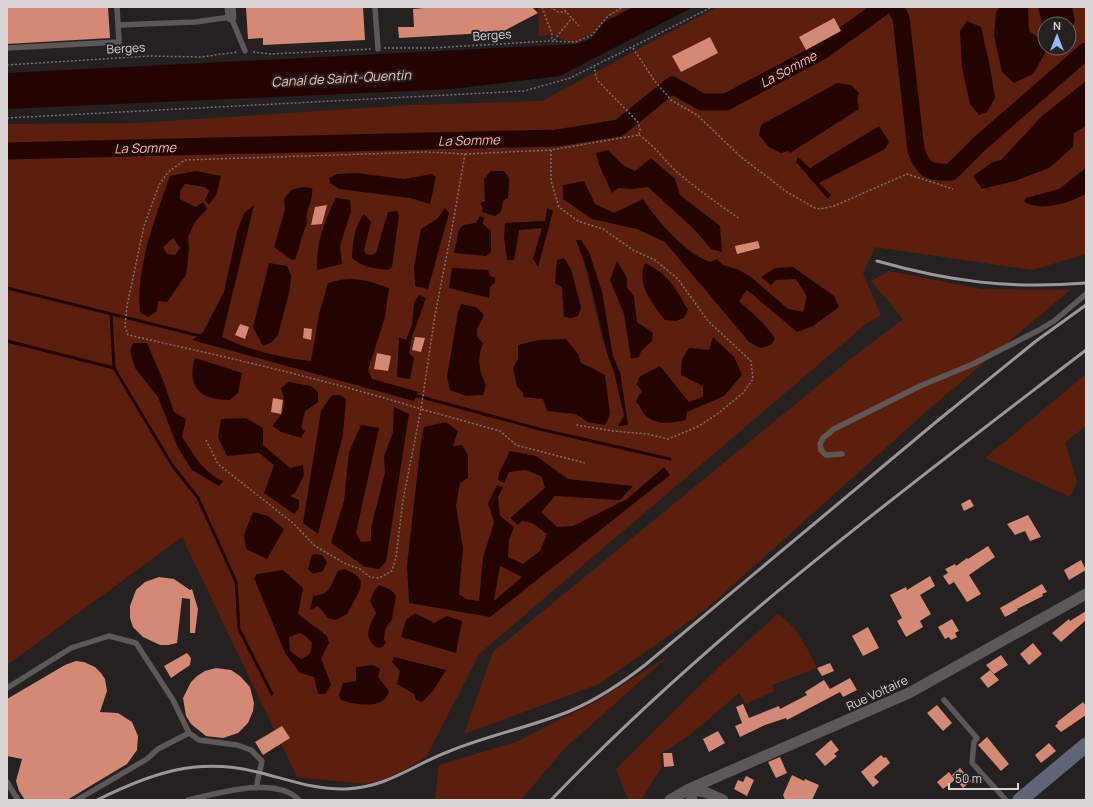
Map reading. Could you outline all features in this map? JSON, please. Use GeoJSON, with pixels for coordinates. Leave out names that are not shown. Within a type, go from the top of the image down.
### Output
{"type":"FeatureCollection","features":[{"type":"Feature","properties":{"kind":"main road"},"geometry":{"type":"LineString","coordinates":[[1020,800],[1086,745]]}},
{"type":"Feature","properties":{"kind":"street","name":"Rue Voltaire"},"geometry":{"type":"LineString","coordinates":[[670,800],[689,789],[909,693],[1086,594]]}},
{"type":"Feature","properties":{"kind":"street"},"geometry":{"type":"LineString","coordinates":[[692,800],[689,789],[705,792],[723,800]]}},
{"type":"Feature","properties":{"kind":"lane"},"geometry":{"type":"LineString","coordinates":[[7,48],[119,42],[117,7]]}},
{"type":"Feature","properties":{"kind":"lane"},"geometry":{"type":"LineString","coordinates":[[375,7],[378,49]]}},
{"type":"Feature","properties":{"kind":"lane"},"geometry":{"type":"LineString","coordinates":[[118,25],[196,22],[231,12],[245,51]]}},
{"type":"Feature","properties":{"kind":"lane"},"geometry":{"type":"LineString","coordinates":[[842,454],[826,455],[821,450],[820,444],[823,438],[834,429],[893,399],[979,361],[1039,330],[1054,321],[1086,294]]}},
{"type":"Feature","properties":{"kind":"lane"},"geometry":{"type":"LineString","coordinates":[[7,688],[71,648],[109,636],[136,643],[173,700],[189,733],[200,740],[237,745],[251,750],[262,761],[256,788]]}},
{"type":"Feature","properties":{"kind":"lane"},"geometry":{"type":"LineString","coordinates":[[944,700],[977,738],[974,742],[972,763],[1006,800]]}},
{"type":"Feature","properties":{"kind":"lane"},"geometry":{"type":"LineString","coordinates":[[77,800],[147,758],[158,749],[189,733]]}},
{"type":"Feature","properties":{"kind":"lane"},"geometry":{"type":"LineString","coordinates":[[7,782],[18,800]]}},
{"type":"Feature","properties":{"kind":"lane"},"geometry":{"type":"LineString","coordinates":[[188,800],[239,789],[256,788],[278,788],[295,796],[299,800]]}},
{"type":"Feature","properties":{"kind":"path"},"geometry":{"type":"LineString","coordinates":[[542,7],[552,34],[552,38],[548,41]]}},
{"type":"Feature","properties":{"kind":"path"},"geometry":{"type":"LineString","coordinates":[[550,7],[558,12],[567,12]]}},
{"type":"Feature","properties":{"kind":"path"},"geometry":{"type":"LineString","coordinates":[[562,7],[579,26]]}},
{"type":"Feature","properties":{"kind":"path","name":"Berges"},"geometry":{"type":"LineString","coordinates":[[7,65],[149,56],[201,57],[245,51],[271,54],[395,47],[432,48],[554,40],[576,42],[587,38],[597,30],[608,16],[623,7]]}},
{"type":"Feature","properties":{"kind":"path"},"geometry":{"type":"LineString","coordinates":[[7,118],[513,92],[553,84],[594,67],[712,7]]}},
{"type":"Feature","properties":{"kind":"path"},"geometry":{"type":"LineString","coordinates":[[554,40],[572,18]]}},
{"type":"Feature","properties":{"kind":"path"},"geometry":{"type":"LineString","coordinates":[[633,48],[668,96],[697,115],[741,157],[786,192],[815,208],[820,209],[834,206],[907,174],[953,189]]}},
{"type":"Feature","properties":{"kind":"path"},"geometry":{"type":"LineString","coordinates":[[594,67],[597,80],[638,122],[640,129],[639,135]]}},
{"type":"Feature","properties":{"kind":"path"},"geometry":{"type":"LineString","coordinates":[[585,463],[516,445],[500,431],[367,392],[128,335],[125,323],[126,311],[144,226],[159,185],[168,172],[185,160],[426,152],[465,154],[551,150],[639,135],[648,141],[667,163],[691,184],[740,219]]}},
{"type":"Feature","properties":{"kind":"path"},"geometry":{"type":"LineString","coordinates":[[551,150],[551,181],[559,207],[578,221],[603,229],[633,250],[655,260],[678,279],[708,321],[751,361],[753,379],[743,393],[716,415],[697,427],[668,439],[647,434],[614,432],[576,425]]}},
{"type":"Feature","properties":{"kind":"path"},"geometry":{"type":"LineString","coordinates":[[206,440],[218,464],[294,524],[315,546],[346,564],[360,569],[370,577],[379,578],[392,571],[396,557],[403,500],[421,408],[435,315],[465,154]]}},
{"type":"Feature","properties":{"kind":"shaded area"},"geometry":{"type":"Polygon","coordinates":[[[538,7],[633,7],[614,17],[608,16],[597,30],[583,38],[582,41],[569,42],[553,35],[539,36],[538,7]]]}},
{"type":"Feature","properties":{"kind":"shaded area"},"geometry":{"type":"Polygon","coordinates":[[[717,7],[1086,7],[1086,254],[1032,270],[875,247],[863,274],[881,315],[866,324],[480,653],[426,757],[391,778],[366,784],[297,777],[182,537],[7,665],[7,124],[136,123],[413,105],[542,101],[717,7]],[[509,178],[486,187],[485,201],[482,212],[501,212],[503,200],[508,198],[509,178]],[[547,208],[545,221],[505,223],[516,254],[519,230],[543,228],[533,259],[538,266],[553,211],[547,208]],[[476,223],[463,225],[459,230],[454,253],[491,231],[482,224],[476,223]],[[577,241],[599,326],[623,401],[624,416],[618,426],[628,425],[620,372],[613,357],[602,292],[589,252],[577,241]],[[557,260],[555,283],[562,287],[564,317],[578,316],[581,308],[571,269],[557,260]],[[484,315],[453,346],[447,377],[486,385],[481,374],[479,364],[483,343],[477,337],[477,329],[484,315]],[[578,354],[518,359],[513,368],[521,390],[543,399],[548,411],[576,414],[588,422],[596,369],[581,363],[578,354]]]}},
{"type":"Feature","properties":{"kind":"shaded area"},"geometry":{"type":"Polygon","coordinates":[[[889,271],[981,289],[1070,290],[929,409],[704,611],[599,684],[464,734],[493,652],[853,357],[903,319],[871,281],[889,271]]]}},
{"type":"Feature","properties":{"kind":"shaded area"},"geometry":{"type":"Polygon","coordinates":[[[1086,374],[1086,426],[1065,442],[1077,482],[1070,497],[985,458],[1086,374]]]}},
{"type":"Feature","properties":{"kind":"shaded area"},"geometry":{"type":"Polygon","coordinates":[[[778,614],[796,631],[817,668],[772,685],[774,691],[746,704],[739,693],[692,733],[661,753],[661,768],[641,800],[628,800],[616,769],[720,666],[778,614]]]}},
{"type":"Feature","properties":{"kind":"shaded area"},"geometry":{"type":"Polygon","coordinates":[[[668,656],[563,750],[521,800],[435,800],[439,765],[516,742],[597,701],[668,656]]]}},
{"type":"Feature","properties":{"kind":"water","name":"Canal de Saint-Quentin"},"geometry":{"type":"Polygon","coordinates":[[[633,7],[693,7],[560,76],[453,89],[7,109],[7,73],[576,44],[591,39],[605,22],[633,7]]]}},
{"type":"Feature","properties":{"kind":"water"},"geometry":{"type":"Polygon","coordinates":[[[1000,7],[1028,7],[1029,31],[1037,37],[1037,56],[1043,56],[1033,74],[1014,83],[1002,72],[994,36],[996,12],[1000,7]]]}},
{"type":"Feature","properties":{"kind":"water"},"geometry":{"type":"Polygon","coordinates":[[[1038,7],[1072,7],[1074,16],[1040,16],[1038,7]]]}},
{"type":"Feature","properties":{"kind":"water"},"geometry":{"type":"Polygon","coordinates":[[[967,21],[981,27],[995,98],[987,112],[979,115],[970,104],[962,68],[960,31],[967,21]]]}},
{"type":"Feature","properties":{"kind":"water"},"geometry":{"type":"Polygon","coordinates":[[[1086,81],[1086,126],[1074,133],[1073,147],[1049,168],[1015,181],[982,189],[973,176],[993,162],[1001,160],[1042,116],[1086,81]]]}},
{"type":"Feature","properties":{"kind":"water"},"geometry":{"type":"Polygon","coordinates":[[[837,83],[851,85],[859,93],[857,100],[859,109],[790,153],[788,151],[781,153],[769,147],[759,135],[761,125],[837,83]]]}},
{"type":"Feature","properties":{"kind":"water"},"geometry":{"type":"Polygon","coordinates":[[[879,126],[889,142],[885,149],[819,183],[831,195],[828,199],[796,162],[798,157],[810,168],[879,126]]]}},
{"type":"Feature","properties":{"kind":"water"},"geometry":{"type":"Polygon","coordinates":[[[608,150],[623,165],[635,171],[651,158],[675,179],[680,195],[720,226],[722,252],[711,249],[696,231],[648,187],[632,189],[618,188],[612,193],[599,165],[596,153],[608,150]]]}},
{"type":"Feature","properties":{"kind":"water"},"geometry":{"type":"Polygon","coordinates":[[[1086,168],[1086,194],[1055,205],[1039,206],[1024,202],[1026,198],[1059,189],[1086,168]]]}},
{"type":"Feature","properties":{"kind":"water"},"geometry":{"type":"Polygon","coordinates":[[[196,171],[221,176],[216,195],[209,205],[205,200],[209,191],[205,187],[185,184],[180,191],[180,199],[196,207],[203,202],[207,209],[195,222],[188,237],[189,249],[186,275],[167,302],[158,301],[157,311],[148,317],[140,312],[139,295],[141,278],[153,225],[170,176],[196,171]],[[173,238],[163,247],[167,254],[175,255],[180,248],[173,238]]]}},
{"type":"Feature","properties":{"kind":"water"},"geometry":{"type":"Polygon","coordinates":[[[491,171],[504,171],[509,178],[508,198],[503,201],[501,212],[495,216],[482,212],[483,208],[480,203],[485,201],[484,179],[491,171]]]}},
{"type":"Feature","properties":{"kind":"water"},"geometry":{"type":"Polygon","coordinates":[[[356,173],[404,179],[432,174],[436,177],[430,204],[410,198],[339,189],[330,183],[329,178],[337,174],[356,173]]]}},
{"type":"Feature","properties":{"kind":"water"},"geometry":{"type":"Polygon","coordinates":[[[584,181],[595,204],[614,213],[643,199],[672,235],[691,251],[710,262],[717,259],[723,265],[739,270],[751,277],[788,309],[803,312],[807,297],[796,279],[776,280],[771,285],[761,277],[775,268],[793,267],[834,296],[839,307],[813,326],[797,332],[747,290],[739,301],[763,323],[775,338],[771,345],[760,348],[749,342],[665,242],[637,229],[592,219],[563,199],[563,185],[584,181]]]}},
{"type":"Feature","properties":{"kind":"water"},"geometry":{"type":"Polygon","coordinates":[[[303,187],[312,188],[312,197],[306,219],[307,224],[295,259],[292,260],[274,247],[285,209],[284,199],[291,190],[303,187]]]}},
{"type":"Feature","properties":{"kind":"water"},"geometry":{"type":"Polygon","coordinates":[[[336,198],[350,200],[351,211],[340,246],[342,264],[317,270],[319,242],[328,215],[336,198]]]}},
{"type":"Feature","properties":{"kind":"water"},"geometry":{"type":"Polygon","coordinates":[[[254,205],[222,337],[265,353],[311,361],[319,314],[328,283],[344,279],[352,279],[381,285],[389,288],[385,317],[368,370],[372,379],[419,392],[414,401],[192,340],[203,332],[224,292],[237,232],[244,213],[254,205]]]}},
{"type":"Feature","properties":{"kind":"water"},"geometry":{"type":"Polygon","coordinates":[[[445,208],[449,213],[428,289],[415,286],[414,267],[421,229],[437,219],[445,208]]]}},
{"type":"Feature","properties":{"kind":"water"},"geometry":{"type":"Polygon","coordinates":[[[547,208],[553,211],[538,267],[533,259],[542,228],[519,230],[514,260],[507,260],[504,238],[505,223],[545,221],[547,208]]]}},
{"type":"Feature","properties":{"kind":"water"},"geometry":{"type":"Polygon","coordinates":[[[397,211],[399,216],[392,267],[388,270],[374,268],[360,264],[352,258],[356,229],[364,214],[371,222],[364,250],[366,254],[372,255],[376,253],[388,212],[397,211]]]}},
{"type":"Feature","properties":{"kind":"water"},"geometry":{"type":"Polygon","coordinates":[[[480,216],[484,217],[483,224],[491,231],[491,252],[486,256],[454,253],[459,230],[463,225],[476,223],[480,216]]]}},
{"type":"Feature","properties":{"kind":"water"},"geometry":{"type":"Polygon","coordinates":[[[576,240],[581,240],[589,252],[602,292],[613,357],[620,372],[628,425],[618,426],[624,416],[587,269],[576,240]]]}},
{"type":"Feature","properties":{"kind":"water"},"geometry":{"type":"Polygon","coordinates":[[[564,258],[571,269],[581,308],[578,316],[571,318],[564,317],[562,287],[555,283],[557,260],[564,258]]]}},
{"type":"Feature","properties":{"kind":"water"},"geometry":{"type":"Polygon","coordinates":[[[617,261],[627,278],[627,287],[634,296],[637,322],[653,333],[652,341],[641,351],[639,357],[631,359],[624,314],[610,280],[617,261]]]}},
{"type":"Feature","properties":{"kind":"water"},"geometry":{"type":"Polygon","coordinates":[[[269,263],[287,266],[291,275],[290,289],[278,335],[272,342],[263,346],[253,327],[269,263]]]}},
{"type":"Feature","properties":{"kind":"water"},"geometry":{"type":"Polygon","coordinates":[[[645,263],[660,272],[671,282],[688,310],[684,318],[676,321],[665,320],[655,307],[647,293],[642,278],[645,263]]]}},
{"type":"Feature","properties":{"kind":"water"},"geometry":{"type":"Polygon","coordinates":[[[452,268],[488,270],[490,276],[495,278],[495,282],[490,287],[489,298],[449,288],[452,268]]]}},
{"type":"Feature","properties":{"kind":"water"},"geometry":{"type":"Polygon","coordinates":[[[419,295],[426,298],[412,337],[409,353],[414,358],[410,379],[397,377],[399,337],[406,340],[412,325],[414,303],[419,295]]]}},
{"type":"Feature","properties":{"kind":"water"},"geometry":{"type":"Polygon","coordinates":[[[461,304],[476,307],[484,315],[477,329],[477,337],[483,343],[479,364],[481,374],[486,385],[483,395],[466,396],[450,390],[447,377],[458,312],[461,304]]]}},
{"type":"Feature","properties":{"kind":"water"},"geometry":{"type":"Polygon","coordinates":[[[713,337],[734,357],[742,375],[724,396],[687,412],[686,420],[665,423],[654,421],[645,415],[636,402],[642,391],[637,385],[639,377],[660,366],[689,402],[703,397],[703,386],[681,375],[682,359],[689,348],[709,350],[713,337]]]}},
{"type":"Feature","properties":{"kind":"water"},"geometry":{"type":"Polygon","coordinates":[[[566,339],[578,354],[581,363],[605,375],[610,414],[605,425],[588,422],[576,414],[547,411],[543,399],[523,397],[523,393],[517,386],[513,368],[518,359],[518,345],[538,340],[566,339]]]}},
{"type":"Feature","properties":{"kind":"water"},"geometry":{"type":"Polygon","coordinates":[[[133,343],[147,343],[164,383],[174,412],[186,419],[182,437],[204,468],[223,481],[219,486],[192,470],[178,448],[158,397],[135,368],[130,351],[133,343]]]}},
{"type":"Feature","properties":{"kind":"water"},"geometry":{"type":"Polygon","coordinates":[[[195,358],[242,373],[238,393],[230,400],[211,398],[204,395],[194,384],[193,368],[195,358]]]}},
{"type":"Feature","properties":{"kind":"water"},"geometry":{"type":"Polygon","coordinates":[[[289,382],[311,386],[318,392],[318,402],[305,411],[301,428],[305,431],[301,438],[281,432],[272,426],[284,408],[281,388],[289,382]]]}},
{"type":"Feature","properties":{"kind":"water"},"geometry":{"type":"Polygon","coordinates":[[[332,395],[340,395],[346,399],[343,434],[318,534],[303,523],[321,411],[332,395]]]}},
{"type":"Feature","properties":{"kind":"water"},"geometry":{"type":"Polygon","coordinates":[[[394,407],[409,414],[386,562],[379,569],[365,567],[331,543],[344,501],[349,452],[361,425],[379,428],[356,533],[361,542],[371,541],[371,528],[385,473],[384,457],[393,432],[394,407]]]}},
{"type":"Feature","properties":{"kind":"water"},"geometry":{"type":"Polygon","coordinates":[[[246,418],[263,428],[263,445],[290,468],[303,465],[304,475],[295,493],[290,496],[299,500],[299,508],[294,514],[264,493],[274,465],[259,453],[227,456],[218,437],[221,419],[246,418]]]}},
{"type":"Feature","properties":{"kind":"water"},"geometry":{"type":"Polygon","coordinates":[[[446,422],[458,431],[453,446],[462,445],[468,455],[468,478],[460,483],[456,506],[463,548],[459,594],[466,599],[479,601],[483,558],[494,522],[488,503],[497,485],[503,487],[498,497],[500,516],[514,527],[509,540],[508,557],[523,564],[540,551],[547,534],[532,523],[522,521],[518,525],[510,518],[545,488],[541,476],[525,470],[509,472],[504,483],[498,480],[499,473],[510,451],[536,456],[568,479],[633,486],[620,500],[555,496],[541,512],[557,527],[573,526],[627,499],[664,467],[670,475],[490,617],[409,603],[407,565],[424,427],[446,422]],[[500,566],[494,600],[495,600],[522,577],[500,566]]]}},
{"type":"Feature","properties":{"kind":"water"},"geometry":{"type":"Polygon","coordinates":[[[253,512],[268,516],[284,529],[267,559],[246,549],[244,535],[253,512]]]}},
{"type":"Feature","properties":{"kind":"water"},"geometry":{"type":"Polygon","coordinates":[[[312,555],[322,555],[327,562],[323,571],[313,574],[308,569],[312,555]]]}},
{"type":"Feature","properties":{"kind":"water"},"geometry":{"type":"Polygon","coordinates":[[[345,569],[356,575],[361,581],[360,590],[347,614],[336,620],[328,618],[318,606],[310,610],[313,596],[327,591],[332,585],[338,571],[345,569]]]}},
{"type":"Feature","properties":{"kind":"water"},"geometry":{"type":"Polygon","coordinates":[[[283,570],[303,588],[298,614],[327,636],[329,643],[321,658],[331,685],[325,694],[318,694],[314,677],[300,673],[285,653],[254,578],[257,574],[283,570]],[[300,633],[289,637],[290,651],[301,659],[310,653],[311,649],[312,643],[306,636],[300,633]]]}},
{"type":"Feature","properties":{"kind":"water"},"geometry":{"type":"Polygon","coordinates":[[[379,585],[391,590],[396,596],[392,619],[385,630],[384,639],[386,642],[383,647],[378,648],[370,641],[368,632],[376,613],[370,601],[374,591],[379,585]]]}},
{"type":"Feature","properties":{"kind":"water"},"geometry":{"type":"Polygon","coordinates":[[[415,613],[434,623],[447,616],[462,621],[456,653],[401,637],[406,620],[415,613]]]}},
{"type":"Feature","properties":{"kind":"water"},"geometry":{"type":"Polygon","coordinates":[[[394,657],[446,670],[433,691],[422,702],[416,700],[414,694],[397,684],[400,671],[392,662],[394,657]]]}},
{"type":"Feature","properties":{"kind":"water"},"geometry":{"type":"Polygon","coordinates":[[[373,665],[380,669],[378,677],[389,691],[386,697],[376,704],[362,704],[341,700],[339,695],[343,683],[356,681],[356,667],[373,665]]]}},
{"type":"Feature","properties":{"kind":"building"},"geometry":{"type":"Polygon","coordinates":[[[7,7],[108,7],[110,38],[7,44],[7,7]]]}},
{"type":"Feature","properties":{"kind":"building"},"geometry":{"type":"Polygon","coordinates":[[[246,7],[363,7],[365,40],[263,45],[263,38],[248,39],[246,7]]]}},
{"type":"Feature","properties":{"kind":"building"},"geometry":{"type":"Polygon","coordinates":[[[435,7],[532,7],[538,13],[502,32],[399,38],[398,27],[414,27],[413,9],[435,7]]]}},
{"type":"Feature","properties":{"kind":"building"},"geometry":{"type":"Polygon","coordinates":[[[834,18],[841,31],[806,50],[799,37],[834,18]]]}},
{"type":"Feature","properties":{"kind":"building"},"geometry":{"type":"Polygon","coordinates":[[[710,37],[718,53],[681,72],[672,56],[710,37]]]}},
{"type":"Feature","properties":{"kind":"building"},"geometry":{"type":"Polygon","coordinates":[[[327,205],[322,224],[311,225],[315,207],[327,205]]]}},
{"type":"Feature","properties":{"kind":"building"},"geometry":{"type":"Polygon","coordinates":[[[758,241],[760,248],[737,254],[735,246],[758,241]]]}},
{"type":"Feature","properties":{"kind":"building"},"geometry":{"type":"Polygon","coordinates":[[[240,324],[249,327],[245,339],[235,335],[240,324]]]}},
{"type":"Feature","properties":{"kind":"building"},"geometry":{"type":"Polygon","coordinates":[[[304,328],[312,329],[311,340],[303,338],[304,328]]]}},
{"type":"Feature","properties":{"kind":"building"},"geometry":{"type":"Polygon","coordinates":[[[415,337],[425,338],[421,352],[412,350],[415,337]]]}},
{"type":"Feature","properties":{"kind":"building"},"geometry":{"type":"Polygon","coordinates":[[[377,353],[391,356],[388,371],[374,369],[377,353]]]}},
{"type":"Feature","properties":{"kind":"building"},"geometry":{"type":"Polygon","coordinates":[[[273,398],[283,400],[281,414],[271,412],[273,398]]]}},
{"type":"Feature","properties":{"kind":"building"},"geometry":{"type":"Polygon","coordinates":[[[970,499],[974,506],[964,511],[961,504],[970,499]]]}},
{"type":"Feature","properties":{"kind":"building"},"geometry":{"type":"Polygon","coordinates":[[[1028,515],[1041,537],[1030,541],[1025,531],[1015,535],[1007,524],[1028,515]]]}},
{"type":"Feature","properties":{"kind":"building"},"geometry":{"type":"Polygon","coordinates":[[[988,546],[995,557],[969,575],[981,594],[967,602],[954,582],[949,585],[943,576],[948,573],[945,569],[955,564],[956,566],[988,546]]]}},
{"type":"Feature","properties":{"kind":"building"},"geometry":{"type":"Polygon","coordinates":[[[1081,560],[1086,570],[1069,580],[1064,570],[1081,560]]]}},
{"type":"Feature","properties":{"kind":"building"},"geometry":{"type":"Polygon","coordinates":[[[930,576],[935,586],[920,595],[931,614],[920,621],[923,627],[906,637],[897,621],[902,618],[890,595],[906,587],[907,590],[930,576]]]}},
{"type":"Feature","properties":{"kind":"building"},"geometry":{"type":"Polygon","coordinates":[[[159,577],[174,579],[190,590],[192,589],[198,609],[195,633],[190,633],[190,599],[182,598],[177,643],[168,645],[160,645],[143,637],[133,627],[130,618],[130,606],[136,590],[145,582],[159,577]]]}},
{"type":"Feature","properties":{"kind":"building"},"geometry":{"type":"Polygon","coordinates":[[[1042,584],[1047,592],[1042,594],[1043,596],[1005,617],[1000,608],[1042,584]]]}},
{"type":"Feature","properties":{"kind":"building"},"geometry":{"type":"Polygon","coordinates":[[[1086,611],[1086,620],[1061,642],[1052,633],[1069,619],[1070,621],[1086,611]]]}},
{"type":"Feature","properties":{"kind":"building"},"geometry":{"type":"Polygon","coordinates":[[[952,619],[959,631],[955,633],[957,637],[951,640],[949,637],[945,639],[938,627],[952,619]]]}},
{"type":"Feature","properties":{"kind":"building"},"geometry":{"type":"Polygon","coordinates":[[[868,627],[879,648],[863,656],[852,636],[868,627]]]}},
{"type":"Feature","properties":{"kind":"building"},"geometry":{"type":"Polygon","coordinates":[[[1033,643],[1042,654],[1029,665],[1020,654],[1033,643]]]}},
{"type":"Feature","properties":{"kind":"building"},"geometry":{"type":"Polygon","coordinates":[[[187,653],[191,658],[190,665],[171,678],[164,666],[187,653]]]}},
{"type":"Feature","properties":{"kind":"building"},"geometry":{"type":"Polygon","coordinates":[[[1001,655],[1008,665],[994,674],[986,665],[1001,655]]]}},
{"type":"Feature","properties":{"kind":"building"},"geometry":{"type":"Polygon","coordinates":[[[76,661],[84,662],[95,667],[101,673],[105,679],[107,691],[100,712],[118,713],[132,722],[138,736],[137,750],[127,764],[67,800],[25,800],[19,791],[16,781],[22,759],[7,756],[7,699],[65,665],[76,661]]]}},
{"type":"Feature","properties":{"kind":"building"},"geometry":{"type":"Polygon","coordinates":[[[830,663],[834,671],[822,676],[817,668],[830,663]]]}},
{"type":"Feature","properties":{"kind":"building"},"geometry":{"type":"Polygon","coordinates":[[[216,668],[231,670],[240,676],[250,687],[254,703],[253,711],[248,723],[238,733],[223,738],[206,736],[191,724],[186,716],[183,698],[191,682],[197,676],[205,671],[216,668]]]}},
{"type":"Feature","properties":{"kind":"building"},"geometry":{"type":"Polygon","coordinates":[[[990,670],[999,680],[988,688],[980,678],[990,670]]]}},
{"type":"Feature","properties":{"kind":"building"},"geometry":{"type":"Polygon","coordinates":[[[850,678],[857,690],[843,697],[840,692],[787,720],[786,718],[765,725],[740,737],[735,726],[742,723],[736,707],[743,704],[749,718],[779,706],[780,709],[807,695],[805,692],[824,680],[830,689],[850,678]]]}},
{"type":"Feature","properties":{"kind":"building"},"geometry":{"type":"Polygon","coordinates":[[[1083,702],[1086,706],[1086,715],[1061,732],[1055,726],[1058,723],[1057,722],[1083,702]]]}},
{"type":"Feature","properties":{"kind":"building"},"geometry":{"type":"Polygon","coordinates":[[[937,705],[952,723],[943,731],[927,713],[937,705]]]}},
{"type":"Feature","properties":{"kind":"building"},"geometry":{"type":"Polygon","coordinates":[[[282,726],[290,738],[263,755],[255,742],[282,726]]]}},
{"type":"Feature","properties":{"kind":"building"},"geometry":{"type":"Polygon","coordinates":[[[718,731],[725,743],[709,752],[703,739],[718,731]]]}},
{"type":"Feature","properties":{"kind":"building"},"geometry":{"type":"Polygon","coordinates":[[[987,737],[1009,764],[1001,771],[978,745],[987,737]]]}},
{"type":"Feature","properties":{"kind":"building"},"geometry":{"type":"Polygon","coordinates":[[[831,740],[839,750],[834,754],[837,756],[825,766],[815,754],[831,740]]]}},
{"type":"Feature","properties":{"kind":"building"},"geometry":{"type":"Polygon","coordinates":[[[1049,743],[1056,751],[1041,763],[1035,755],[1049,743]]]}},
{"type":"Feature","properties":{"kind":"building"},"geometry":{"type":"Polygon","coordinates":[[[663,753],[672,753],[674,766],[664,767],[663,753]]]}},
{"type":"Feature","properties":{"kind":"building"},"geometry":{"type":"Polygon","coordinates":[[[881,755],[884,758],[886,757],[890,763],[874,777],[879,782],[873,787],[861,772],[881,755]]]}},
{"type":"Feature","properties":{"kind":"building"},"geometry":{"type":"Polygon","coordinates":[[[780,757],[787,773],[776,778],[768,762],[780,757]]]}},
{"type":"Feature","properties":{"kind":"building"},"geometry":{"type":"Polygon","coordinates":[[[960,768],[971,781],[963,788],[952,775],[960,768]]]}},
{"type":"Feature","properties":{"kind":"building"},"geometry":{"type":"Polygon","coordinates":[[[949,772],[955,780],[943,789],[937,782],[949,772]]]}},
{"type":"Feature","properties":{"kind":"building"},"geometry":{"type":"Polygon","coordinates":[[[792,775],[804,781],[805,779],[819,785],[812,800],[785,800],[783,795],[792,775]]]}},
{"type":"Feature","properties":{"kind":"building"},"geometry":{"type":"Polygon","coordinates":[[[746,776],[754,780],[747,796],[734,789],[738,780],[743,782],[746,776]]]}},
{"type":"Feature","properties":{"kind":"waterway","name":"La Somme"},"geometry":{"type":"LineString","coordinates":[[7,151],[557,138],[619,128],[672,85],[702,102],[726,102],[822,51],[883,7]]}},
{"type":"Feature","properties":{"kind":"waterway","name":"La Somme"},"geometry":{"type":"LineString","coordinates":[[895,7],[901,18],[916,150],[921,162],[928,169],[933,171],[951,172],[978,145],[1086,51]]}},
{"type":"Feature","properties":{"kind":"waterway"},"geometry":{"type":"LineString","coordinates":[[7,288],[200,336]]}},
{"type":"Feature","properties":{"kind":"waterway"},"geometry":{"type":"LineString","coordinates":[[111,314],[114,368],[172,465],[198,498],[236,582],[239,629],[272,694]]}},
{"type":"Feature","properties":{"kind":"waterway"},"geometry":{"type":"LineString","coordinates":[[7,341],[114,368]]}},
{"type":"Feature","properties":{"kind":"waterway"},"geometry":{"type":"LineString","coordinates":[[414,395],[539,429],[670,459]]}},
{"type":"Feature","properties":{"kind":"railway"},"geometry":{"type":"LineString","coordinates":[[877,261],[930,274],[981,282],[1032,285],[1086,283]]}},
{"type":"Feature","properties":{"kind":"railway"},"geometry":{"type":"LineString","coordinates":[[97,800],[117,790],[156,775],[194,767],[214,766],[257,772],[301,784],[323,788],[346,789],[361,787],[388,780],[465,745],[555,717],[590,701],[628,678],[645,665],[936,422],[1036,341],[1086,305]]}},
{"type":"Feature","properties":{"kind":"railway"},"geometry":{"type":"LineString","coordinates":[[551,800],[613,738],[677,678],[743,621],[878,510],[1086,350]]}}]}
